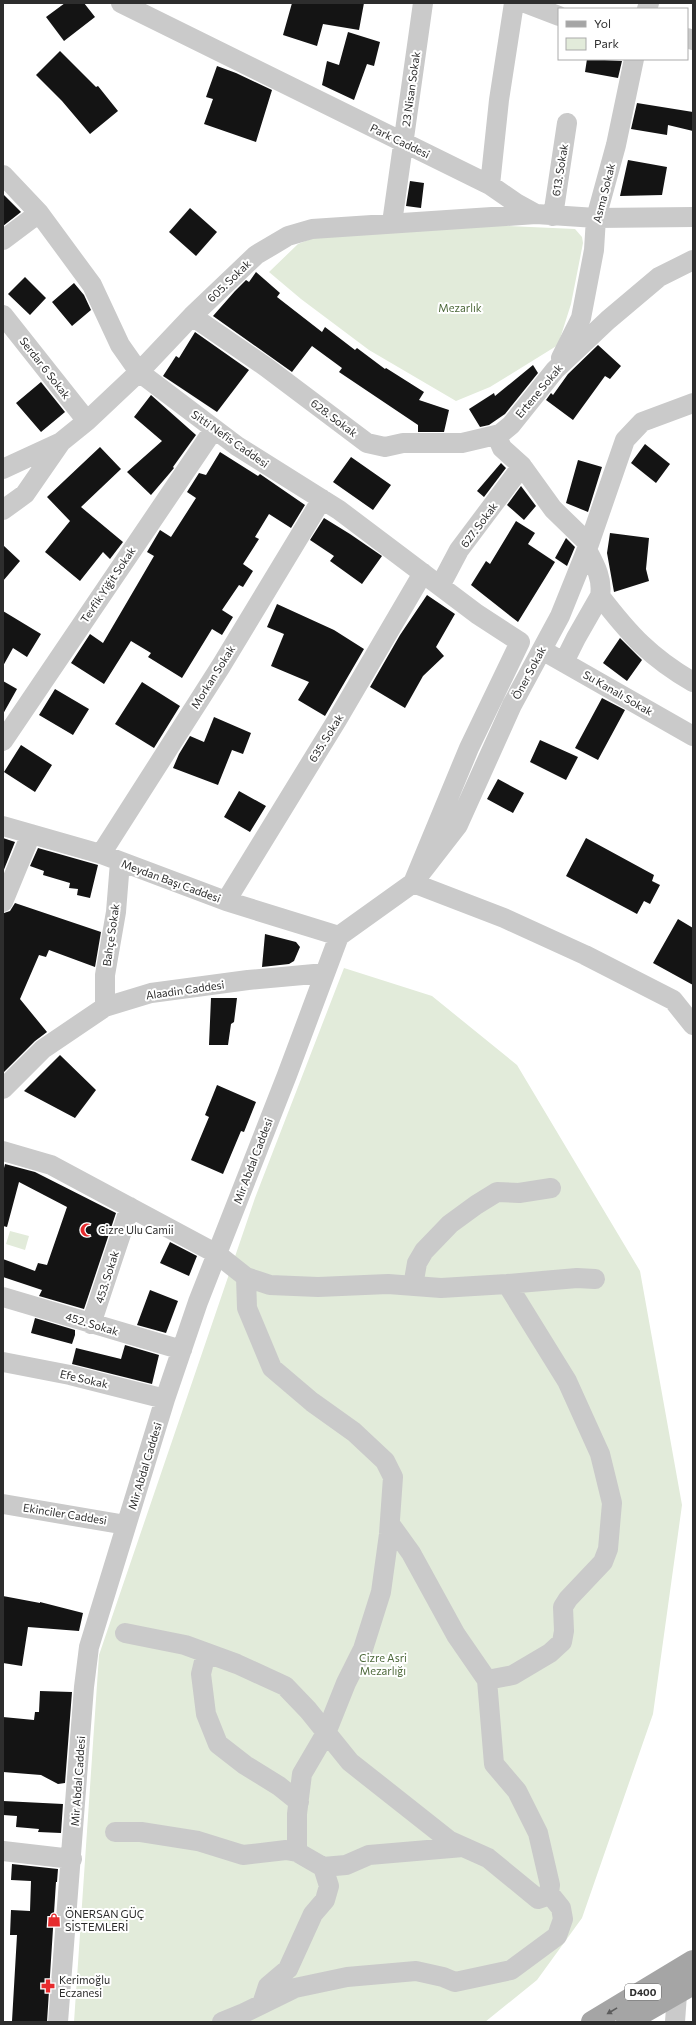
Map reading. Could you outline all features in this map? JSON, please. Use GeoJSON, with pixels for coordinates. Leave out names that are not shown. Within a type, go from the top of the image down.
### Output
{"type":"FeatureCollection","features":[{"type":"Feature","properties":{"kind":"main road","name":"D400"},"geometry":{"type":"LineString","coordinates":[[592,2022],[693,1961]]}},
{"type":"Feature","properties":{"kind":"main road","name":"D400"},"geometry":{"type":"LineString","coordinates":[[627,2022],[685,1989]]}},
{"type":"Feature","properties":{"kind":"street","name":"Park Caddesi"},"geometry":{"type":"LineString","coordinates":[[121,3],[490,185],[516,203],[545,215],[596,218],[693,217]]}},
{"type":"Feature","properties":{"kind":"street","name":"23 Nisan Sokak"},"geometry":{"type":"LineString","coordinates":[[392,223],[423,3]]}},
{"type":"Feature","properties":{"kind":"street"},"geometry":{"type":"LineString","coordinates":[[490,185],[499,100],[514,3]]}},
{"type":"Feature","properties":{"kind":"street"},"geometry":{"type":"LineString","coordinates":[[525,3],[558,16]]}},
{"type":"Feature","properties":{"kind":"street","name":"Asma Sokak"},"geometry":{"type":"LineString","coordinates":[[555,370],[581,318],[594,250],[596,218],[616,146],[634,60]]}},
{"type":"Feature","properties":{"kind":"street","name":"613. Sokak"},"geometry":{"type":"LineString","coordinates":[[545,215],[567,124]]}},
{"type":"Feature","properties":{"kind":"street","name":"Sitti Nefis Caddesi"},"geometry":{"type":"LineString","coordinates":[[3,175],[39,213],[92,284],[120,345],[139,372],[214,429],[322,499],[477,614],[520,642],[469,748],[413,883]]}},
{"type":"Feature","properties":{"kind":"street"},"geometry":{"type":"LineString","coordinates":[[3,240],[39,213]]}},
{"type":"Feature","properties":{"kind":"street","name":"605. Sokak"},"geometry":{"type":"LineString","coordinates":[[3,510],[25,494],[61,442],[87,421],[139,372],[192,316],[256,255],[288,236],[312,229],[545,215]]}},
{"type":"Feature","properties":{"kind":"street","name":"Ertene Sokak"},"geometry":{"type":"LineString","coordinates":[[500,434],[511,425],[555,370],[608,320],[658,277],[693,260]]}},
{"type":"Feature","properties":{"kind":"street","name":"Serdar 6 Sokak"},"geometry":{"type":"LineString","coordinates":[[3,315],[87,421]]}},
{"type":"Feature","properties":{"kind":"street","name":"628. Sokak"},"geometry":{"type":"LineString","coordinates":[[192,316],[266,367],[367,443],[385,447],[403,444],[462,443],[500,434]]}},
{"type":"Feature","properties":{"kind":"street","name":"Öner Sokak"},"geometry":{"type":"LineString","coordinates":[[339,936],[413,883],[458,825],[512,705],[560,616],[588,547],[625,440],[642,422],[693,403]]}},
{"type":"Feature","properties":{"kind":"street","name":"Tevfik Yiğit Sokak"},"geometry":{"type":"LineString","coordinates":[[3,741],[214,429]]}},
{"type":"Feature","properties":{"kind":"street"},"geometry":{"type":"LineString","coordinates":[[500,434],[499,441],[502,448],[522,466],[553,508],[588,547],[602,586],[600,596],[564,662]]}},
{"type":"Feature","properties":{"kind":"street"},"geometry":{"type":"LineString","coordinates":[[3,469],[61,442]]}},
{"type":"Feature","properties":{"kind":"street","name":"627. Sokak"},"geometry":{"type":"LineString","coordinates":[[440,586],[459,550],[522,466]]}},
{"type":"Feature","properties":{"kind":"street","name":"Morkan Sokak"},"geometry":{"type":"LineString","coordinates":[[101,854],[221,666],[322,499]]}},
{"type":"Feature","properties":{"kind":"street","name":"635. Sokak"},"geometry":{"type":"LineString","coordinates":[[226,901],[337,720],[423,573]]}},
{"type":"Feature","properties":{"kind":"street"},"geometry":{"type":"LineString","coordinates":[[600,596],[627,632],[641,645],[693,682]]}},
{"type":"Feature","properties":{"kind":"street","name":"Su Kanalı Sokak"},"geometry":{"type":"LineString","coordinates":[[542,650],[693,736]]}},
{"type":"Feature","properties":{"kind":"street","name":"Meydan Başı Caddesi"},"geometry":{"type":"LineString","coordinates":[[3,826],[101,854],[226,901],[339,936]]}},
{"type":"Feature","properties":{"kind":"street"},"geometry":{"type":"LineString","coordinates":[[3,902],[31,834]]}},
{"type":"Feature","properties":{"kind":"street","name":"Bahçe Sokak"},"geometry":{"type":"LineString","coordinates":[[105,1007],[105,975],[116,912],[120,862]]}},
{"type":"Feature","properties":{"kind":"street"},"geometry":{"type":"LineString","coordinates":[[413,883],[504,918],[585,955],[673,1000],[691,1016]]}},
{"type":"Feature","properties":{"kind":"street","name":"Mir Abdal Caddesi"},"geometry":{"type":"LineString","coordinates":[[58,2022],[72,1858],[84,1687],[89,1647],[165,1399],[182,1350],[217,1254],[339,936]]}},
{"type":"Feature","properties":{"kind":"street","name":"Alaadin Caddesi"},"geometry":{"type":"LineString","coordinates":[[3,1089],[43,1049],[105,1007],[150,993],[248,980],[325,973]]}},
{"type":"Feature","properties":{"kind":"street"},"geometry":{"type":"LineString","coordinates":[[3,1151],[51,1165],[217,1254],[246,1277],[270,1285],[318,1287],[388,1284],[441,1288],[576,1278],[595,1278]]}},
{"type":"Feature","properties":{"kind":"street"},"geometry":{"type":"LineString","coordinates":[[412,1286],[417,1263],[424,1252],[450,1224],[476,1205],[497,1192],[519,1193],[551,1188]]}},
{"type":"Feature","properties":{"kind":"street","name":"453. Sokak"},"geometry":{"type":"LineString","coordinates":[[91,1324],[130,1207]]}},
{"type":"Feature","properties":{"kind":"street"},"geometry":{"type":"LineString","coordinates":[[246,1277],[248,1308],[272,1368],[312,1402],[354,1432],[385,1461],[393,1477],[390,1524],[381,1592],[364,1649],[346,1683],[326,1733],[302,1774],[299,1802],[297,1852]]}},
{"type":"Feature","properties":{"kind":"street"},"geometry":{"type":"LineString","coordinates":[[487,1680],[513,1675],[550,1653],[562,1642],[564,1631],[563,1607],[568,1599],[603,1562],[608,1549],[612,1503],[600,1454],[566,1381],[507,1284]]}},
{"type":"Feature","properties":{"kind":"street","name":"452. Sokak"},"geometry":{"type":"LineString","coordinates":[[3,1297],[182,1350]]}},
{"type":"Feature","properties":{"kind":"street","name":"Efe Sokak"},"geometry":{"type":"LineString","coordinates":[[3,1362],[70,1375],[165,1399]]}},
{"type":"Feature","properties":{"kind":"street","name":"Ekinciler Caddesi"},"geometry":{"type":"LineString","coordinates":[[3,1504],[126,1525]]}},
{"type":"Feature","properties":{"kind":"street"},"geometry":{"type":"LineString","coordinates":[[124,1633],[185,1645],[237,1664],[284,1686],[350,1762],[450,1841],[488,1858],[538,1898],[544,1897],[548,1894],[550,1884],[538,1833],[517,1791],[494,1764],[487,1680],[456,1635],[411,1553],[390,1524]]}},
{"type":"Feature","properties":{"kind":"street"},"geometry":{"type":"LineString","coordinates":[[206,1652],[202,1674],[206,1714],[218,1744],[245,1765],[279,1786],[299,1802]]}},
{"type":"Feature","properties":{"kind":"street"},"geometry":{"type":"LineString","coordinates":[[115,1832],[141,1832],[198,1841],[243,1855],[286,1850],[297,1852],[323,1866],[346,1865],[370,1855],[463,1848]]}},
{"type":"Feature","properties":{"kind":"street"},"geometry":{"type":"LineString","coordinates":[[3,1851],[72,1858]]}},
{"type":"Feature","properties":{"kind":"street"},"geometry":{"type":"LineString","coordinates":[[262,2004],[268,1986],[288,1969],[313,1914],[325,1900],[329,1886],[323,1866]]}},
{"type":"Feature","properties":{"kind":"street"},"geometry":{"type":"LineString","coordinates":[[222,2022],[295,1988],[347,1977],[416,1971],[443,1977],[456,1982],[511,1970],[557,1936],[563,1920],[561,1908],[548,1894]]}},
{"type":"Feature","properties":{"kind":"street"},"geometry":{"type":"LineString","coordinates":[[675,2022],[685,1989]]}},
{"type":"Feature","properties":{"kind":"green space","name":"Mezarlık"},"geometry":{"type":"Polygon","coordinates":[[[467,224],[575,229],[582,237],[583,243],[571,304],[558,345],[490,387],[456,401],[369,350],[301,299],[269,272],[298,244],[313,238],[467,224]]]}},
{"type":"Feature","properties":{"kind":"green space","name":"Cizre Asri Mezarlığı"},"geometry":{"type":"Polygon","coordinates":[[[344,968],[432,996],[517,1065],[640,1271],[682,1505],[653,1714],[582,1918],[537,1980],[485,2022],[74,2022],[99,1655],[255,1198],[344,968]]]}},
{"type":"Feature","properties":{"kind":"green space"},"geometry":{"type":"Polygon","coordinates":[[[10,1231],[29,1236],[25,1250],[6,1244],[10,1231]]]}},
{"type":"Feature","properties":{"kind":"building"},"geometry":{"type":"Polygon","coordinates":[[[65,3],[84,3],[95,17],[64,41],[46,17],[65,3]]]}},
{"type":"Feature","properties":{"kind":"building"},"geometry":{"type":"Polygon","coordinates":[[[292,3],[364,3],[359,30],[323,24],[317,46],[283,35],[292,3]]]}},
{"type":"Feature","properties":{"kind":"building"},"geometry":{"type":"Polygon","coordinates":[[[348,32],[380,42],[374,66],[367,64],[354,100],[322,85],[327,61],[339,65],[348,32]]]}},
{"type":"Feature","properties":{"kind":"building"},"geometry":{"type":"Polygon","coordinates":[[[60,51],[96,87],[98,86],[118,111],[90,134],[62,101],[36,75],[60,51]]]}},
{"type":"Feature","properties":{"kind":"building"},"geometry":{"type":"Polygon","coordinates":[[[587,60],[622,61],[618,78],[585,72],[587,60]]]}},
{"type":"Feature","properties":{"kind":"building"},"geometry":{"type":"Polygon","coordinates":[[[217,66],[272,90],[256,142],[204,124],[213,99],[206,97],[217,66]]]}},
{"type":"Feature","properties":{"kind":"building"},"geometry":{"type":"Polygon","coordinates":[[[637,103],[693,112],[693,131],[668,125],[667,135],[631,129],[637,103]]]}},
{"type":"Feature","properties":{"kind":"building"},"geometry":{"type":"Polygon","coordinates":[[[628,160],[667,167],[662,195],[620,196],[628,160]]]}},
{"type":"Feature","properties":{"kind":"building"},"geometry":{"type":"Polygon","coordinates":[[[410,181],[424,183],[421,208],[406,206],[410,181]]]}},
{"type":"Feature","properties":{"kind":"building"},"geometry":{"type":"Polygon","coordinates":[[[3,194],[21,212],[3,226],[3,194]]]}},
{"type":"Feature","properties":{"kind":"building"},"geometry":{"type":"Polygon","coordinates":[[[190,208],[217,232],[196,256],[169,232],[190,208]]]}},
{"type":"Feature","properties":{"kind":"building"},"geometry":{"type":"Polygon","coordinates":[[[256,272],[280,293],[277,297],[322,332],[325,327],[355,350],[357,348],[385,369],[386,368],[424,392],[419,400],[449,410],[444,432],[418,432],[418,425],[339,372],[342,368],[312,346],[292,372],[213,316],[246,280],[249,282],[256,272]]]}},
{"type":"Feature","properties":{"kind":"building"},"geometry":{"type":"Polygon","coordinates":[[[25,277],[46,298],[30,315],[8,294],[25,277]]]}},
{"type":"Feature","properties":{"kind":"building"},"geometry":{"type":"Polygon","coordinates":[[[74,283],[84,295],[91,310],[72,326],[52,302],[74,283]]]}},
{"type":"Feature","properties":{"kind":"building"},"geometry":{"type":"Polygon","coordinates":[[[195,332],[249,370],[217,412],[163,376],[176,356],[179,358],[195,332]]]}},
{"type":"Feature","properties":{"kind":"building"},"geometry":{"type":"Polygon","coordinates":[[[598,345],[621,366],[610,379],[605,376],[573,420],[546,400],[551,393],[553,395],[568,374],[598,345]]]}},
{"type":"Feature","properties":{"kind":"building"},"geometry":{"type":"Polygon","coordinates":[[[533,365],[538,373],[505,414],[489,425],[480,427],[469,409],[494,393],[495,396],[533,365]]]}},
{"type":"Feature","properties":{"kind":"building"},"geometry":{"type":"Polygon","coordinates":[[[41,382],[65,412],[41,432],[16,403],[41,382]]]}},
{"type":"Feature","properties":{"kind":"building"},"geometry":{"type":"Polygon","coordinates":[[[151,395],[196,435],[173,467],[174,468],[151,495],[127,472],[162,441],[134,417],[151,395]]]}},
{"type":"Feature","properties":{"kind":"building"},"geometry":{"type":"Polygon","coordinates":[[[645,444],[670,464],[656,483],[631,463],[645,444]]]}},
{"type":"Feature","properties":{"kind":"building"},"geometry":{"type":"Polygon","coordinates":[[[100,447],[121,469],[81,507],[123,542],[110,559],[103,552],[80,581],[45,552],[70,521],[47,497],[100,447]]]}},
{"type":"Feature","properties":{"kind":"building"},"geometry":{"type":"Polygon","coordinates":[[[220,452],[258,476],[260,474],[305,505],[291,528],[269,514],[255,537],[259,539],[243,564],[253,571],[243,587],[239,585],[222,610],[233,617],[222,635],[212,629],[182,678],[148,657],[151,653],[131,641],[104,684],[71,663],[90,634],[103,643],[154,556],[147,552],[160,530],[171,537],[196,498],[187,492],[199,473],[206,475],[220,452]]]}},
{"type":"Feature","properties":{"kind":"building"},"geometry":{"type":"Polygon","coordinates":[[[351,457],[391,485],[373,510],[333,482],[351,457]]]}},
{"type":"Feature","properties":{"kind":"building"},"geometry":{"type":"Polygon","coordinates":[[[578,460],[602,467],[588,512],[566,503],[578,460]]]}},
{"type":"Feature","properties":{"kind":"building"},"geometry":{"type":"Polygon","coordinates":[[[501,463],[506,468],[484,497],[477,491],[501,463]]]}},
{"type":"Feature","properties":{"kind":"building"},"geometry":{"type":"Polygon","coordinates":[[[521,486],[536,506],[524,520],[507,505],[521,486]]]}},
{"type":"Feature","properties":{"kind":"building"},"geometry":{"type":"Polygon","coordinates":[[[324,518],[382,556],[362,584],[330,561],[334,556],[310,540],[324,518]]]}},
{"type":"Feature","properties":{"kind":"building"},"geometry":{"type":"Polygon","coordinates":[[[516,521],[535,533],[528,544],[555,562],[518,622],[471,585],[486,561],[490,564],[516,521]]]}},
{"type":"Feature","properties":{"kind":"building"},"geometry":{"type":"Polygon","coordinates":[[[610,533],[649,538],[646,569],[649,581],[614,592],[607,553],[610,533]]]}},
{"type":"Feature","properties":{"kind":"building"},"geometry":{"type":"Polygon","coordinates":[[[566,538],[575,547],[567,566],[555,558],[566,538]]]}},
{"type":"Feature","properties":{"kind":"building"},"geometry":{"type":"Polygon","coordinates":[[[3,545],[20,561],[3,581],[3,545]]]}},
{"type":"Feature","properties":{"kind":"building"},"geometry":{"type":"Polygon","coordinates":[[[427,595],[455,614],[436,647],[444,656],[423,676],[405,708],[370,687],[400,635],[427,595]]]}},
{"type":"Feature","properties":{"kind":"building"},"geometry":{"type":"Polygon","coordinates":[[[277,604],[334,630],[364,649],[325,716],[298,700],[309,682],[271,666],[284,634],[267,627],[277,604]]]}},
{"type":"Feature","properties":{"kind":"building"},"geometry":{"type":"Polygon","coordinates":[[[3,611],[41,634],[27,657],[13,648],[3,666],[3,611]]]}},
{"type":"Feature","properties":{"kind":"building"},"geometry":{"type":"Polygon","coordinates":[[[620,638],[642,660],[627,681],[603,663],[620,638]]]}},
{"type":"Feature","properties":{"kind":"building"},"geometry":{"type":"Polygon","coordinates":[[[3,681],[17,689],[3,714],[3,681]]]}},
{"type":"Feature","properties":{"kind":"building"},"geometry":{"type":"Polygon","coordinates":[[[142,682],[180,706],[154,748],[115,724],[142,682]]]}},
{"type":"Feature","properties":{"kind":"building"},"geometry":{"type":"Polygon","coordinates":[[[55,689],[89,709],[73,735],[39,715],[55,689]]]}},
{"type":"Feature","properties":{"kind":"building"},"geometry":{"type":"Polygon","coordinates":[[[602,698],[625,710],[598,760],[575,748],[602,698]]]}},
{"type":"Feature","properties":{"kind":"building"},"geometry":{"type":"Polygon","coordinates":[[[214,717],[251,733],[243,754],[232,750],[218,785],[173,768],[179,754],[190,736],[204,742],[214,717]]]}},
{"type":"Feature","properties":{"kind":"building"},"geometry":{"type":"Polygon","coordinates":[[[540,740],[578,757],[566,780],[530,762],[540,740]]]}},
{"type":"Feature","properties":{"kind":"building"},"geometry":{"type":"Polygon","coordinates":[[[21,745],[52,765],[35,792],[4,772],[21,745]]]}},
{"type":"Feature","properties":{"kind":"building"},"geometry":{"type":"Polygon","coordinates":[[[498,779],[524,793],[513,813],[487,799],[498,779]]]}},
{"type":"Feature","properties":{"kind":"building"},"geometry":{"type":"Polygon","coordinates":[[[239,791],[266,806],[250,832],[224,817],[239,791]]]}},
{"type":"Feature","properties":{"kind":"building"},"geometry":{"type":"Polygon","coordinates":[[[3,838],[15,842],[3,872],[3,838]]]}},
{"type":"Feature","properties":{"kind":"building"},"geometry":{"type":"Polygon","coordinates":[[[586,838],[654,875],[652,881],[660,885],[650,904],[644,901],[637,914],[566,876],[586,838]]]}},
{"type":"Feature","properties":{"kind":"building"},"geometry":{"type":"Polygon","coordinates":[[[38,848],[98,865],[90,898],[77,895],[78,889],[69,888],[70,883],[43,875],[44,871],[30,866],[38,848]]]}},
{"type":"Feature","properties":{"kind":"building"},"geometry":{"type":"Polygon","coordinates":[[[15,903],[101,932],[95,967],[49,950],[46,957],[39,955],[20,999],[47,1032],[35,1041],[3,1073],[3,917],[4,913],[10,911],[15,903]]]}},
{"type":"Feature","properties":{"kind":"building"},"geometry":{"type":"Polygon","coordinates":[[[678,919],[693,928],[693,985],[653,963],[678,919]]]}},
{"type":"Feature","properties":{"kind":"building"},"geometry":{"type":"Polygon","coordinates":[[[265,934],[296,942],[300,947],[294,961],[289,964],[262,967],[265,934]]]}},
{"type":"Feature","properties":{"kind":"building"},"geometry":{"type":"Polygon","coordinates":[[[211,998],[237,998],[234,1022],[231,1024],[228,1045],[209,1045],[211,998]]]}},
{"type":"Feature","properties":{"kind":"building"},"geometry":{"type":"Polygon","coordinates":[[[60,1055],[96,1090],[75,1118],[24,1091],[60,1055]]]}},
{"type":"Feature","properties":{"kind":"building"},"geometry":{"type":"Polygon","coordinates":[[[217,1085],[256,1102],[244,1132],[241,1131],[223,1174],[191,1160],[209,1117],[205,1115],[217,1085]]]}},
{"type":"Feature","properties":{"kind":"building","name":"Cizre Ulu Camii"},"geometry":{"type":"Polygon","coordinates":[[[5,1164],[35,1172],[116,1213],[84,1309],[39,1296],[42,1290],[3,1277],[3,1259],[35,1271],[38,1263],[47,1265],[67,1207],[19,1182],[7,1227],[3,1226],[3,1172],[5,1164]]]}},
{"type":"Feature","properties":{"kind":"building"},"geometry":{"type":"Polygon","coordinates":[[[170,1242],[197,1256],[189,1276],[160,1263],[170,1242]]]}},
{"type":"Feature","properties":{"kind":"building"},"geometry":{"type":"Polygon","coordinates":[[[150,1290],[178,1301],[166,1333],[137,1325],[150,1290]]]}},
{"type":"Feature","properties":{"kind":"building"},"geometry":{"type":"Polygon","coordinates":[[[35,1318],[75,1330],[72,1344],[31,1333],[35,1318]]]}},
{"type":"Feature","properties":{"kind":"building"},"geometry":{"type":"Polygon","coordinates":[[[125,1345],[159,1355],[152,1384],[72,1364],[76,1348],[121,1359],[125,1345]]]}},
{"type":"Feature","properties":{"kind":"building"},"geometry":{"type":"Polygon","coordinates":[[[3,1596],[40,1602],[83,1613],[79,1631],[28,1627],[22,1666],[3,1663],[3,1596]]]}},
{"type":"Feature","properties":{"kind":"building"},"geometry":{"type":"Polygon","coordinates":[[[40,1691],[72,1692],[65,1783],[58,1784],[41,1775],[3,1772],[3,1717],[34,1720],[35,1712],[39,1712],[40,1691]]]}},
{"type":"Feature","properties":{"kind":"building"},"geometry":{"type":"Polygon","coordinates":[[[3,1801],[63,1804],[61,1833],[38,1832],[39,1829],[16,1827],[17,1816],[3,1815],[3,1801]]]}},
{"type":"Feature","properties":{"kind":"building"},"geometry":{"type":"Polygon","coordinates":[[[12,1864],[58,1869],[47,2022],[12,2021],[17,1935],[10,1935],[11,1910],[30,1911],[31,1881],[11,1880],[12,1864]]]}},
{"type":"Feature","properties":{"kind":"place","name":"Cizre Ulu Camii"},"geometry":{"type":"Point","coordinates":[87,1230]}},
{"type":"Feature","properties":{"kind":"place","name":"ÖNERSAN GÜÇ SİSTEMLERİ"},"geometry":{"type":"Point","coordinates":[54,1920]}},
{"type":"Feature","properties":{"kind":"place","name":"Kerimoğlu Eczanesi"},"geometry":{"type":"Point","coordinates":[48,1986]}}]}
